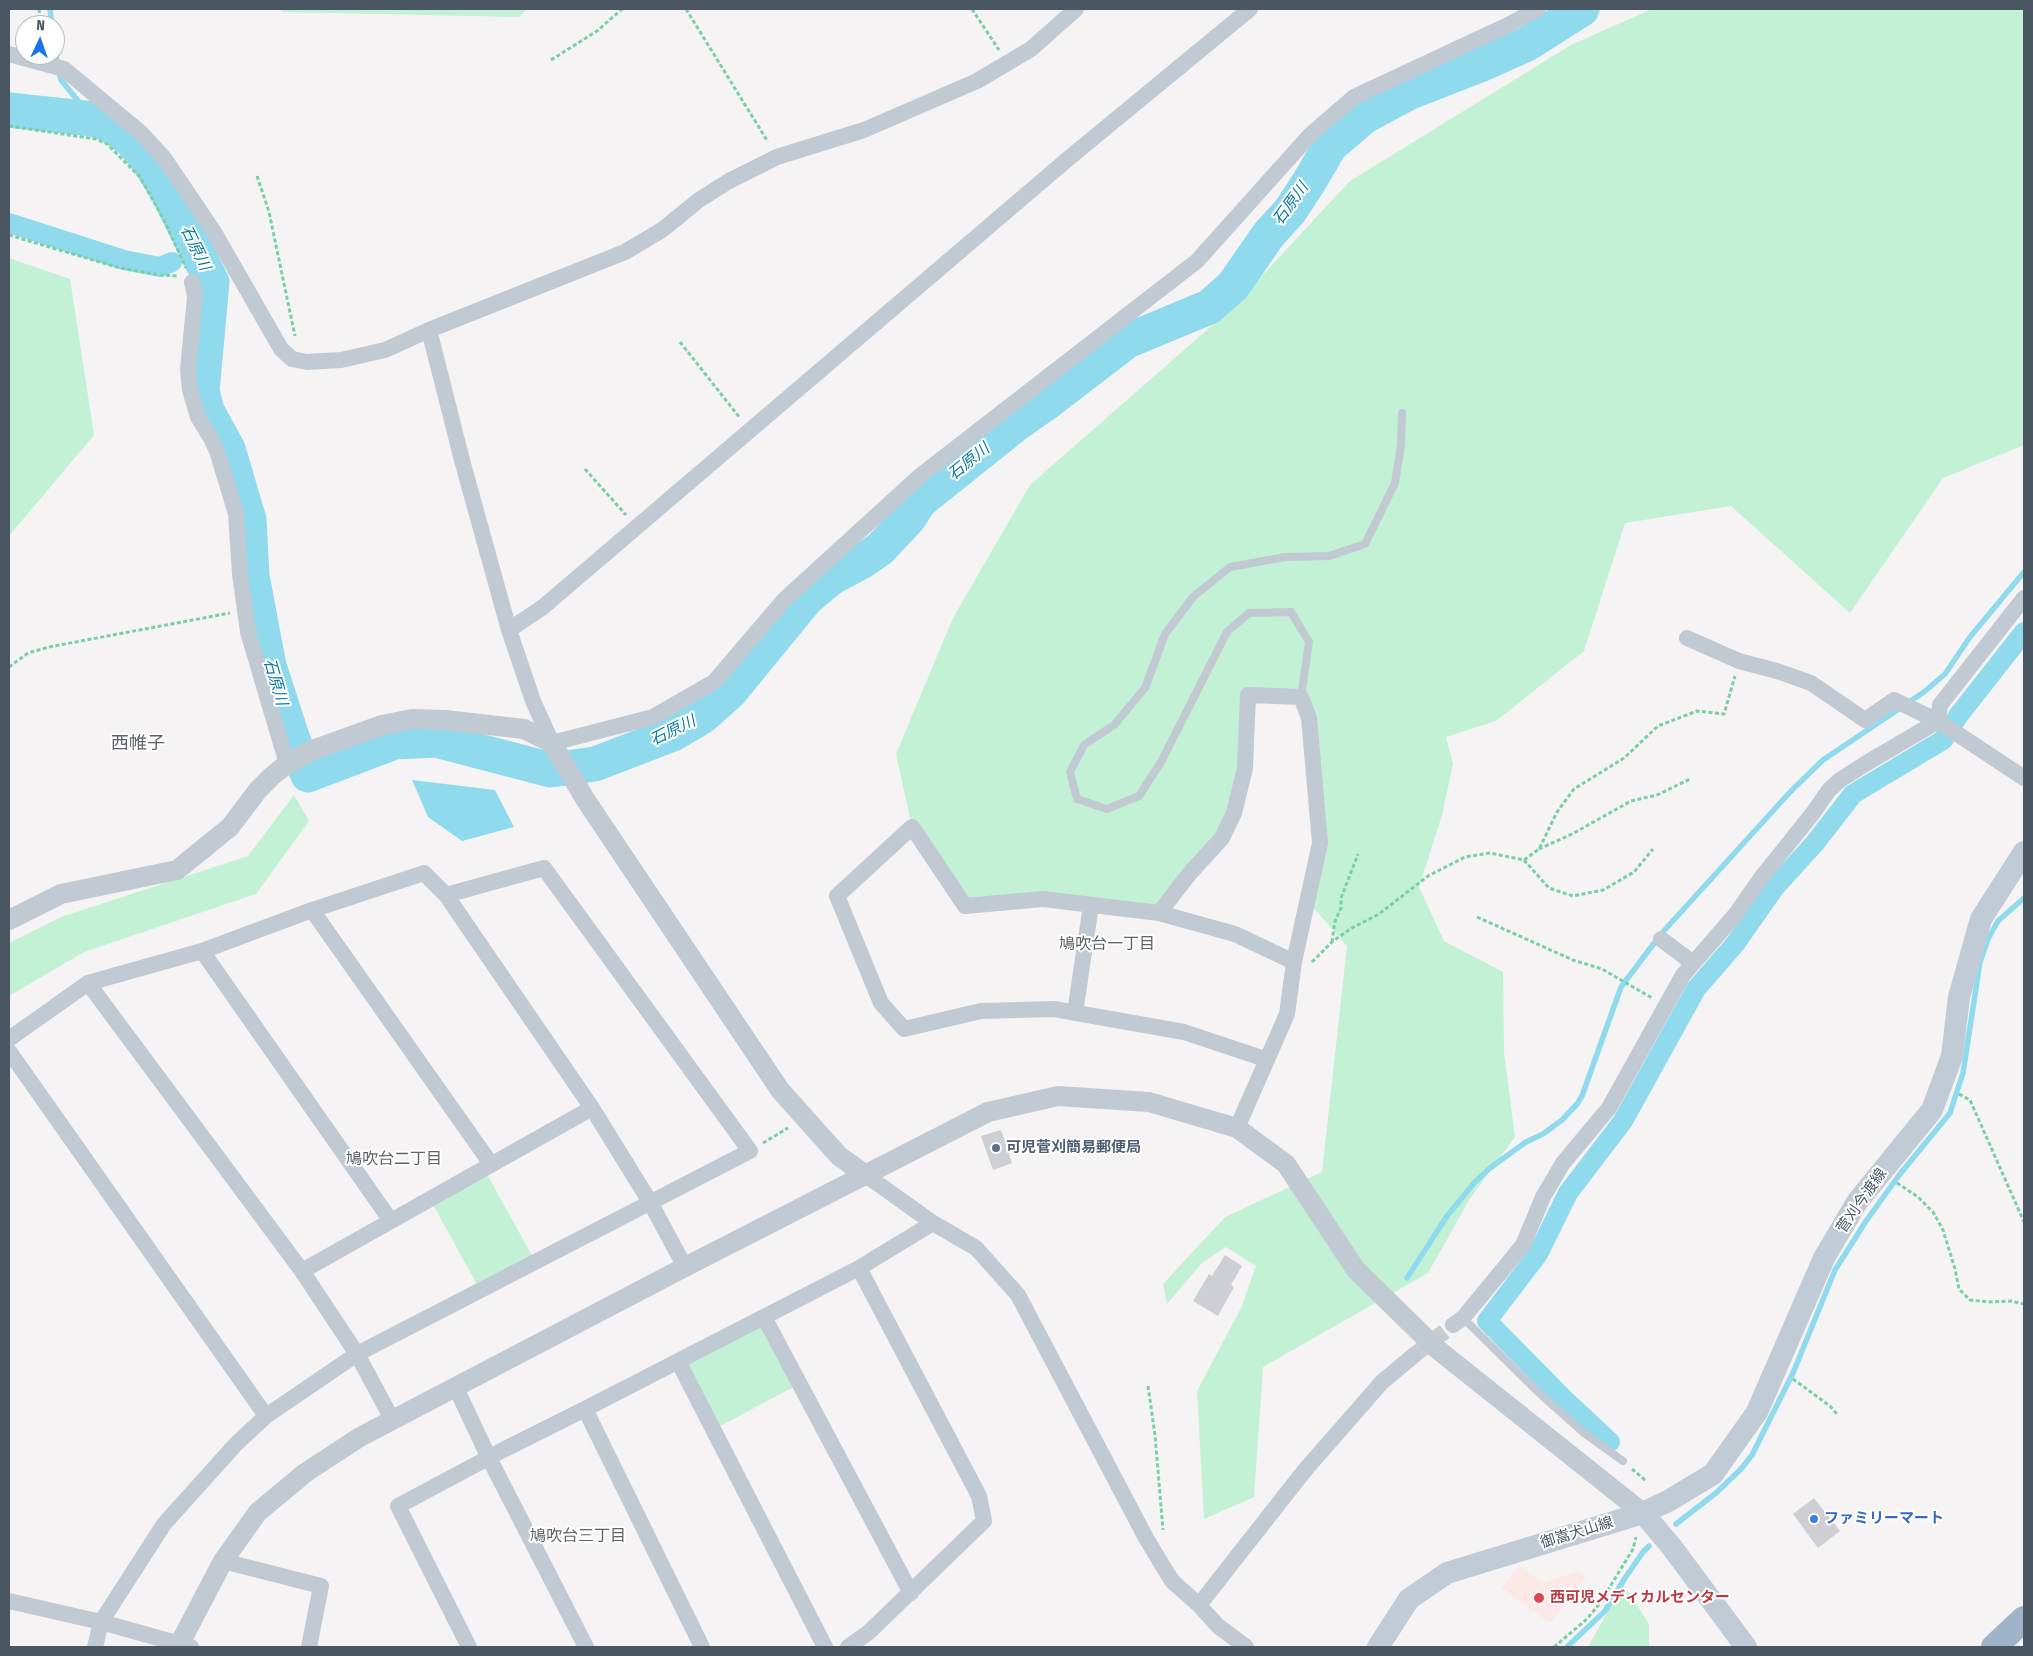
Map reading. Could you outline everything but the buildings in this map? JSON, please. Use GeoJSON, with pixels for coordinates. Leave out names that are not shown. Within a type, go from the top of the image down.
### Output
{"type":"FeatureCollection","features":[{"type":"Feature","properties":{"kind":"highway"},"geometry":{"type":"LineString","coordinates":[[1994,1647],[2024,1619]]}},
{"type":"Feature","properties":{"kind":"main road","name":"菅刈今渡線"},"geometry":{"type":"LineString","coordinates":[[1643,1513],[1670,1500],[1713,1474],[1757,1412],[1824,1258],[1858,1202],[1932,1110],[1952,1056],[1959,997],[1981,919],[2024,852]]}},
{"type":"Feature","properties":{"kind":"main road","name":"御嵩犬山線"},"geometry":{"type":"LineString","coordinates":[[1378,1647],[1409,1599],[1447,1574],[1643,1513]]}},
{"type":"Feature","properties":{"kind":"main road"},"geometry":{"type":"LineString","coordinates":[[1643,1513],[1672,1546],[1746,1647]]}},
{"type":"Feature","properties":{"kind":"street"},"geometry":{"type":"LineString","coordinates":[[9,54],[57,67],[141,133],[164,158],[214,232],[280,349],[292,359],[306,362],[341,360],[385,350],[429,330],[624,252],[662,230],[699,200],[729,181],[777,157],[864,130],[977,81],[1030,49],[1076,9]]}},
{"type":"Feature","properties":{"kind":"street"},"geometry":{"type":"LineString","coordinates":[[509,630],[543,606],[1069,158],[1250,9]]}},
{"type":"Feature","properties":{"kind":"street"},"geometry":{"type":"LineString","coordinates":[[9,920],[61,894],[177,870],[230,827],[258,790],[286,764],[310,751],[382,725],[412,719],[445,720],[524,729],[552,743],[653,716],[714,682],[784,600],[921,474],[1197,261],[1310,135],[1354,97],[1538,9]]}},
{"type":"Feature","properties":{"kind":"street"},"geometry":{"type":"LineString","coordinates":[[192,282],[195,296],[188,370],[190,390],[198,417],[217,451],[236,514],[240,574],[252,646],[286,764]]}},
{"type":"Feature","properties":{"kind":"street"},"geometry":{"type":"LineString","coordinates":[[429,330],[463,464],[509,630],[533,701],[552,743],[585,799],[780,1090],[803,1118],[839,1156],[933,1223],[976,1248],[1018,1295],[1146,1538],[1173,1582],[1199,1605],[1218,1626],[1246,1647]]}},
{"type":"Feature","properties":{"kind":"street"},"geometry":{"type":"LineString","coordinates":[[1938,721],[1940,705],[2024,598]]}},
{"type":"Feature","properties":{"kind":"street"},"geometry":{"type":"LineString","coordinates":[[1687,638],[1739,661],[1777,671],[1811,683],[1865,720],[1894,700],[1938,721],[2024,778]]}},
{"type":"Feature","properties":{"kind":"street"},"geometry":{"type":"LineString","coordinates":[[1159,913],[1190,873],[1222,838],[1234,813],[1245,768],[1248,695],[1301,697],[1309,718],[1320,842],[1294,962],[1287,1014],[1237,1128]]}},
{"type":"Feature","properties":{"kind":"street"},"geometry":{"type":"LineString","coordinates":[[1458,1321],[1523,1245],[1543,1197],[1563,1163],[1609,1108],[1683,975],[1735,915],[1761,878],[1814,813],[1829,790],[1856,769],[1938,721]]}},
{"type":"Feature","properties":{"kind":"street"},"geometry":{"type":"LineString","coordinates":[[1266,1059],[1184,1032],[1054,1009],[981,1011],[904,1030],[881,1003],[837,896],[912,827],[965,906],[1043,899],[1159,913],[1235,934],[1294,962]]}},
{"type":"Feature","properties":{"kind":"street"},"geometry":{"type":"LineString","coordinates":[[95,1647],[101,1622],[164,1524],[236,1444],[266,1416],[357,1354],[750,1152],[544,868],[446,895]]}},
{"type":"Feature","properties":{"kind":"street"},"geometry":{"type":"LineString","coordinates":[[9,1038],[88,983],[202,951],[312,910],[424,873],[446,895],[592,1108],[650,1202],[685,1267]]}},
{"type":"Feature","properties":{"kind":"street"},"geometry":{"type":"LineString","coordinates":[[1075,1013],[1091,905]]}},
{"type":"Feature","properties":{"kind":"street"},"geometry":{"type":"LineString","coordinates":[[312,910],[491,1164]]}},
{"type":"Feature","properties":{"kind":"street"},"geometry":{"type":"LineString","coordinates":[[1661,939],[1693,963]]}},
{"type":"Feature","properties":{"kind":"street"},"geometry":{"type":"LineString","coordinates":[[202,951],[391,1221]]}},
{"type":"Feature","properties":{"kind":"street"},"geometry":{"type":"LineString","coordinates":[[88,983],[302,1271],[357,1354],[392,1419]]}},
{"type":"Feature","properties":{"kind":"street"},"geometry":{"type":"LineString","coordinates":[[9,1051],[266,1416]]}},
{"type":"Feature","properties":{"kind":"street"},"geometry":{"type":"LineString","coordinates":[[9,1601],[101,1622],[183,1646],[223,1561],[258,1512],[305,1473],[360,1437],[685,1267],[867,1176],[988,1112],[1058,1096],[1149,1102],[1237,1128],[1286,1164],[1356,1270],[1437,1349],[1643,1513]]}},
{"type":"Feature","properties":{"kind":"street"},"geometry":{"type":"LineString","coordinates":[[302,1271],[592,1108]]}},
{"type":"Feature","properties":{"kind":"street"},"geometry":{"type":"LineString","coordinates":[[469,1647],[398,1506],[859,1268],[933,1223]]}},
{"type":"Feature","properties":{"kind":"street"},"geometry":{"type":"LineString","coordinates":[[848,1647],[869,1632],[984,1521],[978,1496],[859,1268]]}},
{"type":"Feature","properties":{"kind":"street"},"geometry":{"type":"LineString","coordinates":[[764,1318],[911,1593]]}},
{"type":"Feature","properties":{"kind":"street"},"geometry":{"type":"LineString","coordinates":[[1199,1605],[1305,1470],[1382,1382],[1413,1356]]}},
{"type":"Feature","properties":{"kind":"street"},"geometry":{"type":"LineString","coordinates":[[678,1361],[825,1647]]}},
{"type":"Feature","properties":{"kind":"street"},"geometry":{"type":"LineString","coordinates":[[456,1388],[489,1458],[586,1647]]}},
{"type":"Feature","properties":{"kind":"street"},"geometry":{"type":"LineString","coordinates":[[585,1409],[702,1647]]}},
{"type":"Feature","properties":{"kind":"street"},"geometry":{"type":"LineString","coordinates":[[223,1561],[321,1586],[309,1647]]}},
{"type":"Feature","properties":{"kind":"lane"},"geometry":{"type":"LineString","coordinates":[[1301,697],[1309,642],[1291,612],[1248,613],[1227,632],[1161,762],[1139,796],[1107,809],[1077,799],[1070,772],[1084,746],[1114,725],[1145,688],[1165,634],[1193,597],[1230,567],[1285,558],[1329,556],[1365,544],[1395,483],[1401,445],[1402,413]]}},
{"type":"Feature","properties":{"kind":"lane"},"geometry":{"type":"LineString","coordinates":[[1458,1321],[1584,1433],[1623,1461]]}},
{"type":"Feature","properties":{"kind":"path"},"geometry":{"type":"LineString","coordinates":[[551,60],[597,31],[622,9]]}},
{"type":"Feature","properties":{"kind":"path"},"geometry":{"type":"LineString","coordinates":[[686,9],[777,157]]}},
{"type":"Feature","properties":{"kind":"path"},"geometry":{"type":"LineString","coordinates":[[972,9],[1008,62]]}},
{"type":"Feature","properties":{"kind":"path"},"geometry":{"type":"LineString","coordinates":[[9,126],[88,138],[107,144],[140,177],[164,220],[192,282]]}},
{"type":"Feature","properties":{"kind":"path"},"geometry":{"type":"LineString","coordinates":[[257,176],[269,212],[291,314],[298,360]]}},
{"type":"Feature","properties":{"kind":"path"},"geometry":{"type":"LineString","coordinates":[[9,235],[120,268],[177,276],[192,282]]}},
{"type":"Feature","properties":{"kind":"path"},"geometry":{"type":"LineString","coordinates":[[680,342],[751,429]]}},
{"type":"Feature","properties":{"kind":"path"},"geometry":{"type":"LineString","coordinates":[[585,469],[638,526]]}},
{"type":"Feature","properties":{"kind":"path"},"geometry":{"type":"LineString","coordinates":[[9,667],[28,653],[48,647],[246,610]]}},
{"type":"Feature","properties":{"kind":"path"},"geometry":{"type":"LineString","coordinates":[[1539,849],[1557,812],[1574,789],[1624,758],[1658,726],[1697,711],[1724,714],[1739,661]]}},
{"type":"Feature","properties":{"kind":"path"},"geometry":{"type":"LineString","coordinates":[[1524,860],[1539,849],[1572,834],[1631,801],[1657,795],[1690,779]]}},
{"type":"Feature","properties":{"kind":"path"},"geometry":{"type":"LineString","coordinates":[[1294,962],[1310,964],[1332,942],[1352,928],[1379,914],[1428,876],[1465,857],[1490,853],[1524,860],[1549,888],[1573,896],[1603,890],[1634,872],[1653,849]]}},
{"type":"Feature","properties":{"kind":"path"},"geometry":{"type":"LineString","coordinates":[[1332,942],[1342,898],[1358,854]]}},
{"type":"Feature","properties":{"kind":"path"},"geometry":{"type":"LineString","coordinates":[[1476,917],[1573,960],[1602,968],[1633,987]]}},
{"type":"Feature","properties":{"kind":"path"},"geometry":{"type":"LineString","coordinates":[[1965,1096],[1970,1100],[2024,1222]]}},
{"type":"Feature","properties":{"kind":"path"},"geometry":{"type":"LineString","coordinates":[[750,1152],[803,1118]]}},
{"type":"Feature","properties":{"kind":"path"},"geometry":{"type":"LineString","coordinates":[[1905,1189],[1918,1197],[1933,1212],[1943,1230],[1959,1289],[1970,1300],[1988,1302],[2011,1301],[2024,1304]]}},
{"type":"Feature","properties":{"kind":"path"},"geometry":{"type":"LineString","coordinates":[[1802,1385],[1830,1406],[1837,1414]]}},
{"type":"Feature","properties":{"kind":"path"},"geometry":{"type":"LineString","coordinates":[[1148,1386],[1155,1435],[1164,1534]]}},
{"type":"Feature","properties":{"kind":"path"},"geometry":{"type":"LineString","coordinates":[[1554,1647],[1587,1619],[1600,1603],[1633,1549],[1643,1513]]}},
{"type":"Feature","properties":{"kind":"shaded area"},"geometry":{"type":"Polygon","coordinates":[[[1519,1566],[1543,1583],[1579,1571],[1586,1577],[1550,1623],[1502,1588],[1519,1566]]]}},
{"type":"Feature","properties":{"kind":"green space"},"geometry":{"type":"Polygon","coordinates":[[[278,9],[527,9],[519,17],[283,12],[278,9]]]}},
{"type":"Feature","properties":{"kind":"green space"},"geometry":{"type":"Polygon","coordinates":[[[1652,9],[2024,9],[2024,445],[1943,478],[1850,613],[1731,506],[1625,523],[1584,651],[1496,721],[1446,737],[1453,764],[1442,815],[1419,887],[1444,941],[1503,972],[1504,1052],[1515,1137],[1471,1197],[1428,1273],[1263,1367],[1254,1497],[1204,1519],[1197,1391],[1241,1308],[1256,1266],[1226,1247],[1202,1263],[1167,1304],[1163,1284],[1225,1217],[1322,1172],[1347,946],[1312,906],[1325,844],[1302,694],[1248,695],[1234,813],[1159,913],[1046,898],[965,906],[912,827],[896,754],[953,618],[1030,485],[1232,308],[1350,181],[1571,45],[1652,9]]]}},
{"type":"Feature","properties":{"kind":"green space"},"geometry":{"type":"Polygon","coordinates":[[[9,258],[70,279],[94,435],[9,536],[9,258]]]}},
{"type":"Feature","properties":{"kind":"green space"},"geometry":{"type":"Polygon","coordinates":[[[294,795],[309,821],[256,894],[84,952],[9,996],[9,943],[61,917],[248,856],[294,795]]]}},
{"type":"Feature","properties":{"kind":"green space"},"geometry":{"type":"Polygon","coordinates":[[[484,1169],[535,1261],[480,1290],[430,1199],[484,1169]]]}},
{"type":"Feature","properties":{"kind":"green space"},"geometry":{"type":"Polygon","coordinates":[[[764,1317],[799,1384],[713,1430],[678,1361],[764,1317]]]}},
{"type":"Feature","properties":{"kind":"green space"},"geometry":{"type":"Polygon","coordinates":[[[1623,1584],[1649,1624],[1649,1647],[1588,1647],[1623,1584]]]}},
{"type":"Feature","properties":{"kind":"water"},"geometry":{"type":"Polygon","coordinates":[[[412,780],[495,790],[514,827],[462,841],[428,817],[412,780]]]}},
{"type":"Feature","properties":{"kind":"waterway"},"geometry":{"type":"LineString","coordinates":[[50,9],[51,15]]}},
{"type":"Feature","properties":{"kind":"waterway","name":"石原川"},"geometry":{"type":"LineString","coordinates":[[9,110],[93,119],[111,126],[131,140],[149,162],[167,191],[212,282],[202,391],[207,411],[228,449],[249,520],[252,576],[269,666],[293,740],[308,775],[395,742],[436,740],[551,770],[595,764],[673,734],[702,717],[730,692],[807,598],[831,578],[861,562],[880,549],[909,518],[920,501],[1015,425],[1127,341],[1209,307],[1233,286],[1269,234],[1290,211],[1330,146],[1365,116],[1408,93],[1480,65],[1527,44],[1582,9]]}},
{"type":"Feature","properties":{"kind":"waterway"},"geometry":{"type":"LineString","coordinates":[[58,65],[61,80],[93,119]]}},
{"type":"Feature","properties":{"kind":"waterway"},"geometry":{"type":"LineString","coordinates":[[9,223],[124,260],[160,267],[172,262]]}},
{"type":"Feature","properties":{"kind":"waterway"},"geometry":{"type":"LineString","coordinates":[[1407,1278],[1447,1216],[1475,1182],[1490,1168],[1526,1142],[1543,1134],[1562,1120],[1577,1104],[1582,1096],[1621,987],[1661,934],[1791,791],[1823,760],[1924,692],[1945,674],[1970,637],[2024,572]]}},
{"type":"Feature","properties":{"kind":"waterway"},"geometry":{"type":"LineString","coordinates":[[1610,1442],[1564,1399],[1487,1321],[1538,1254],[1568,1193],[1623,1121],[1696,989],[1735,944],[1775,887],[1815,843],[1853,794],[1943,740],[1958,716],[2024,632]]}},
{"type":"Feature","properties":{"kind":"waterway"},"geometry":{"type":"LineString","coordinates":[[1676,1524],[1716,1493],[1741,1469],[1752,1455],[1793,1373],[1835,1270],[1866,1221],[1900,1174],[1950,1113],[1963,1073],[1980,962],[1988,939],[1998,921],[2024,898]]}},
{"type":"Feature","properties":{"kind":"waterway"},"geometry":{"type":"LineString","coordinates":[[1567,1647],[1605,1611],[1625,1578],[1649,1546]]}},
{"type":"Feature","properties":{"kind":"tunnel"},"geometry":{"type":"LineString","coordinates":[[1413,1356],[1453,1325]]}},
{"type":"Feature","properties":{"kind":"place","name":"可児菅刈簡易郵便局"},"geometry":{"type":"Point","coordinates":[996,1148]}},
{"type":"Feature","properties":{"kind":"place","name":"ファミリーマート"},"geometry":{"type":"Point","coordinates":[1814,1519]}},
{"type":"Feature","properties":{"kind":"place","name":"西可児メディカルセンター"},"geometry":{"type":"Point","coordinates":[1539,1598]}},
{"type":"Feature","properties":{"kind":"district","name":"西帷子"},"geometry":{"type":"Point","coordinates":[138,744]}},
{"type":"Feature","properties":{"kind":"district","name":"鳩吹台一丁目"},"geometry":{"type":"Point","coordinates":[1107,945]}},
{"type":"Feature","properties":{"kind":"district","name":"鳩吹台二丁目"},"geometry":{"type":"Point","coordinates":[394,1160]}},
{"type":"Feature","properties":{"kind":"district","name":"鳩吹台三丁目"},"geometry":{"type":"Point","coordinates":[578,1537]}}]}
